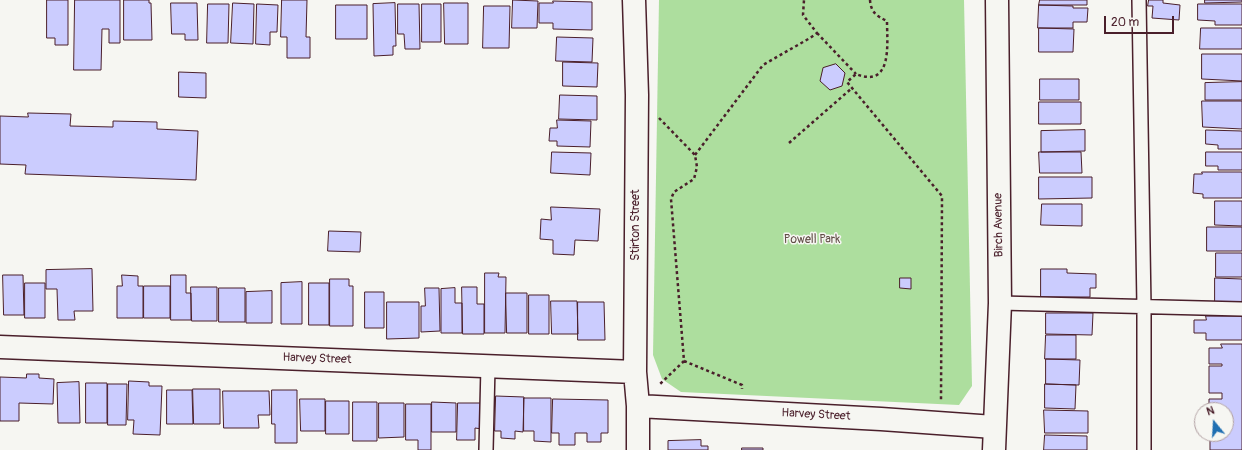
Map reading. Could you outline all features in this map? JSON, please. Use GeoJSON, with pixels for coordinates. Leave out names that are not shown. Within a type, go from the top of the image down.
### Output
{"type":"FeatureCollection","features":[{"type":"Feature","properties":{"kind":"street","name":"Stirton Street"},"geometry":{"type":"LineString","coordinates":[[634,0],[637,95],[635,372],[638,406],[638,450]]}},
{"type":"Feature","properties":{"kind":"street","name":"Birch Avenue"},"geometry":{"type":"LineString","coordinates":[[994,450],[994,427],[1000,345],[997,0]]}},
{"type":"Feature","properties":{"kind":"street","name":"Harvey Street"},"geometry":{"type":"LineString","coordinates":[[0,347],[635,372]]}},
{"type":"Feature","properties":{"kind":"street","name":"Harvey Street"},"geometry":{"type":"LineString","coordinates":[[638,406],[881,418],[940,424],[994,427]]}},
{"type":"Feature","properties":{"kind":"lane"},"geometry":{"type":"LineString","coordinates":[[1139,0],[1144,307],[1144,450]]}},
{"type":"Feature","properties":{"kind":"lane"},"geometry":{"type":"LineString","coordinates":[[1000,303],[1242,309]]}},
{"type":"Feature","properties":{"kind":"lane"},"geometry":{"type":"LineString","coordinates":[[486,450],[488,366]]}},
{"type":"Feature","properties":{"kind":"path"},"geometry":{"type":"LineString","coordinates":[[804,0],[803,15],[817,33],[856,74],[862,77],[876,76],[885,66],[887,59],[888,21],[876,15],[870,5],[870,0]]}},
{"type":"Feature","properties":{"kind":"path"},"geometry":{"type":"LineString","coordinates":[[695,155],[763,65],[817,33]]}},
{"type":"Feature","properties":{"kind":"path"},"geometry":{"type":"LineString","coordinates":[[856,74],[847,82],[942,196],[940,424]]}},
{"type":"Feature","properties":{"kind":"path"},"geometry":{"type":"LineString","coordinates":[[789,143],[852,88]]}},
{"type":"Feature","properties":{"kind":"path"},"geometry":{"type":"LineString","coordinates":[[637,95],[695,155],[697,167],[694,179],[674,192],[671,199],[684,361]]}},
{"type":"Feature","properties":{"kind":"path"},"geometry":{"type":"LineString","coordinates":[[638,406],[684,361]]}},
{"type":"Feature","properties":{"kind":"path"},"geometry":{"type":"LineString","coordinates":[[684,361],[742,385],[741,412]]}},
{"type":"Feature","properties":{"kind":"green space","name":"Powell Park"},"geometry":{"type":"Polygon","coordinates":[[[659,0],[964,0],[972,386],[959,405],[681,392],[662,379],[653,355],[659,0]]]}},
{"type":"Feature","properties":{"kind":"building"},"geometry":{"type":"Polygon","coordinates":[[[47,0],[68,0],[68,45],[55,45],[55,38],[47,38],[47,0]]]}},
{"type":"Feature","properties":{"kind":"building"},"geometry":{"type":"Polygon","coordinates":[[[75,0],[120,0],[120,43],[109,43],[109,29],[102,29],[101,70],[74,70],[75,0]]]}},
{"type":"Feature","properties":{"kind":"building"},"geometry":{"type":"Polygon","coordinates":[[[124,0],[149,0],[149,3],[151,3],[152,40],[124,40],[124,0]]]}},
{"type":"Feature","properties":{"kind":"building"},"geometry":{"type":"Polygon","coordinates":[[[282,0],[307,0],[306,37],[310,37],[310,58],[287,58],[287,37],[281,37],[282,0]]]}},
{"type":"Feature","properties":{"kind":"building"},"geometry":{"type":"Polygon","coordinates":[[[513,0],[538,1],[537,28],[512,28],[513,0]]]}},
{"type":"Feature","properties":{"kind":"building"},"geometry":{"type":"Polygon","coordinates":[[[1040,0],[1087,0],[1087,5],[1039,5],[1040,0]]]}},
{"type":"Feature","properties":{"kind":"building"},"geometry":{"type":"Polygon","coordinates":[[[1149,0],[1163,0],[1163,3],[1180,5],[1179,20],[1152,18],[1153,6],[1148,6],[1149,0]]]}},
{"type":"Feature","properties":{"kind":"building"},"geometry":{"type":"Polygon","coordinates":[[[1205,0],[1242,0],[1242,2],[1205,3],[1205,0]]]}},
{"type":"Feature","properties":{"kind":"building"},"geometry":{"type":"Polygon","coordinates":[[[553,1],[592,2],[592,30],[553,29],[553,23],[539,23],[539,3],[553,3],[553,1]]]}},
{"type":"Feature","properties":{"kind":"building"},"geometry":{"type":"Polygon","coordinates":[[[171,3],[197,3],[198,40],[185,40],[185,34],[172,34],[171,3]]]}},
{"type":"Feature","properties":{"kind":"building"},"geometry":{"type":"Polygon","coordinates":[[[233,3],[254,4],[253,44],[231,43],[233,3]]]}},
{"type":"Feature","properties":{"kind":"building"},"geometry":{"type":"Polygon","coordinates":[[[395,3],[396,46],[393,46],[393,55],[374,56],[373,4],[395,3]]]}},
{"type":"Feature","properties":{"kind":"building"},"geometry":{"type":"Polygon","coordinates":[[[444,3],[468,3],[468,44],[445,44],[444,3]]]}},
{"type":"Feature","properties":{"kind":"building"},"geometry":{"type":"Polygon","coordinates":[[[208,4],[229,4],[228,43],[207,43],[208,4]]]}},
{"type":"Feature","properties":{"kind":"building"},"geometry":{"type":"Polygon","coordinates":[[[257,4],[278,5],[277,32],[270,32],[270,45],[256,44],[257,4]]]}},
{"type":"Feature","properties":{"kind":"building"},"geometry":{"type":"Polygon","coordinates":[[[398,4],[419,4],[420,49],[405,49],[404,34],[398,34],[398,4]]]}},
{"type":"Feature","properties":{"kind":"building"},"geometry":{"type":"Polygon","coordinates":[[[422,4],[441,4],[441,42],[422,42],[422,4]]]}},
{"type":"Feature","properties":{"kind":"building"},"geometry":{"type":"Polygon","coordinates":[[[1198,4],[1242,4],[1242,25],[1215,25],[1215,21],[1198,20],[1198,4]]]}},
{"type":"Feature","properties":{"kind":"building"},"geometry":{"type":"Polygon","coordinates":[[[336,5],[367,5],[367,39],[336,39],[336,5]]]}},
{"type":"Feature","properties":{"kind":"building"},"geometry":{"type":"Polygon","coordinates":[[[1039,5],[1088,8],[1087,22],[1073,22],[1073,28],[1038,28],[1039,5]]]}},
{"type":"Feature","properties":{"kind":"building"},"geometry":{"type":"Polygon","coordinates":[[[484,6],[510,6],[509,48],[483,48],[484,6]]]}},
{"type":"Feature","properties":{"kind":"building"},"geometry":{"type":"Polygon","coordinates":[[[1039,28],[1074,29],[1073,52],[1039,52],[1039,28]]]}},
{"type":"Feature","properties":{"kind":"building"},"geometry":{"type":"Polygon","coordinates":[[[1201,28],[1242,28],[1242,49],[1200,49],[1201,28]]]}},
{"type":"Feature","properties":{"kind":"building"},"geometry":{"type":"Polygon","coordinates":[[[557,37],[593,38],[592,62],[556,61],[557,37]]]}},
{"type":"Feature","properties":{"kind":"building"},"geometry":{"type":"Polygon","coordinates":[[[1202,54],[1242,54],[1242,81],[1202,79],[1202,54]]]}},
{"type":"Feature","properties":{"kind":"building"},"geometry":{"type":"Polygon","coordinates":[[[563,62],[598,63],[597,87],[563,86],[563,62]]]}},
{"type":"Feature","properties":{"kind":"building"},"geometry":{"type":"Polygon","coordinates":[[[836,64],[845,73],[842,86],[830,90],[820,81],[823,68],[836,64]]]}},
{"type":"Feature","properties":{"kind":"building"},"geometry":{"type":"Polygon","coordinates":[[[179,72],[206,73],[206,98],[179,97],[179,72]]]}},
{"type":"Feature","properties":{"kind":"building"},"geometry":{"type":"Polygon","coordinates":[[[1040,79],[1079,79],[1079,100],[1040,100],[1040,79]]]}},
{"type":"Feature","properties":{"kind":"building"},"geometry":{"type":"Polygon","coordinates":[[[1242,82],[1242,100],[1205,100],[1205,83],[1242,82]]]}},
{"type":"Feature","properties":{"kind":"building"},"geometry":{"type":"Polygon","coordinates":[[[560,95],[597,96],[597,120],[559,119],[560,95]]]}},
{"type":"Feature","properties":{"kind":"building"},"geometry":{"type":"Polygon","coordinates":[[[1202,101],[1242,101],[1242,129],[1203,127],[1202,101]]]}},
{"type":"Feature","properties":{"kind":"building"},"geometry":{"type":"Polygon","coordinates":[[[1039,102],[1081,102],[1081,124],[1039,124],[1039,102]]]}},
{"type":"Feature","properties":{"kind":"building"},"geometry":{"type":"Polygon","coordinates":[[[28,113],[71,114],[70,126],[113,127],[113,121],[157,122],[157,129],[198,131],[196,180],[25,174],[26,165],[0,164],[0,116],[28,117],[28,113]]]}},
{"type":"Feature","properties":{"kind":"building"},"geometry":{"type":"Polygon","coordinates":[[[557,120],[591,121],[590,147],[557,146],[557,141],[549,141],[550,128],[557,128],[557,120]]]}},
{"type":"Feature","properties":{"kind":"building"},"geometry":{"type":"Polygon","coordinates":[[[1085,130],[1085,151],[1041,152],[1041,131],[1085,130]]]}},
{"type":"Feature","properties":{"kind":"building"},"geometry":{"type":"Polygon","coordinates":[[[1206,130],[1242,131],[1242,149],[1218,149],[1218,145],[1206,144],[1206,130]]]}},
{"type":"Feature","properties":{"kind":"building"},"geometry":{"type":"Polygon","coordinates":[[[552,152],[591,153],[590,175],[551,173],[552,152]]]}},
{"type":"Feature","properties":{"kind":"building"},"geometry":{"type":"Polygon","coordinates":[[[1039,152],[1081,152],[1082,173],[1040,173],[1039,152]]]}},
{"type":"Feature","properties":{"kind":"building"},"geometry":{"type":"Polygon","coordinates":[[[1206,152],[1242,152],[1242,170],[1218,170],[1218,166],[1206,166],[1206,152]]]}},
{"type":"Feature","properties":{"kind":"building"},"geometry":{"type":"Polygon","coordinates":[[[1202,172],[1242,172],[1242,198],[1203,198],[1203,194],[1193,193],[1194,174],[1202,174],[1202,172]]]}},
{"type":"Feature","properties":{"kind":"building"},"geometry":{"type":"Polygon","coordinates":[[[1039,177],[1092,177],[1092,198],[1039,199],[1039,177]]]}},
{"type":"Feature","properties":{"kind":"building"},"geometry":{"type":"Polygon","coordinates":[[[1215,201],[1242,201],[1242,226],[1215,225],[1215,201]]]}},
{"type":"Feature","properties":{"kind":"building"},"geometry":{"type":"Polygon","coordinates":[[[1042,204],[1082,204],[1082,226],[1041,225],[1042,204]]]}},
{"type":"Feature","properties":{"kind":"building"},"geometry":{"type":"Polygon","coordinates":[[[551,207],[600,209],[598,241],[575,240],[574,255],[553,254],[553,240],[540,239],[541,219],[551,220],[551,207]]]}},
{"type":"Feature","properties":{"kind":"building"},"geometry":{"type":"Polygon","coordinates":[[[1207,227],[1242,227],[1242,251],[1207,251],[1207,227]]]}},
{"type":"Feature","properties":{"kind":"building"},"geometry":{"type":"Polygon","coordinates":[[[329,231],[361,232],[360,252],[328,251],[329,231]]]}},
{"type":"Feature","properties":{"kind":"building"},"geometry":{"type":"Polygon","coordinates":[[[1216,253],[1242,253],[1242,277],[1216,277],[1216,253]]]}},
{"type":"Feature","properties":{"kind":"building"},"geometry":{"type":"Polygon","coordinates":[[[92,269],[93,311],[74,311],[75,320],[58,320],[57,289],[46,289],[46,270],[92,269]]]}},
{"type":"Feature","properties":{"kind":"building"},"geometry":{"type":"Polygon","coordinates":[[[1041,269],[1067,269],[1067,273],[1096,274],[1096,288],[1090,288],[1090,297],[1041,297],[1041,269]]]}},
{"type":"Feature","properties":{"kind":"building"},"geometry":{"type":"Polygon","coordinates":[[[485,273],[499,273],[498,277],[506,277],[505,333],[485,333],[485,273]]]}},
{"type":"Feature","properties":{"kind":"building"},"geometry":{"type":"Polygon","coordinates":[[[3,275],[23,275],[24,315],[4,315],[3,275]]]}},
{"type":"Feature","properties":{"kind":"building"},"geometry":{"type":"Polygon","coordinates":[[[122,275],[138,276],[138,286],[143,286],[143,318],[117,318],[117,286],[122,286],[122,275]]]}},
{"type":"Feature","properties":{"kind":"building"},"geometry":{"type":"Polygon","coordinates":[[[171,275],[186,275],[186,293],[191,293],[191,320],[171,320],[171,275]]]}},
{"type":"Feature","properties":{"kind":"building"},"geometry":{"type":"Polygon","coordinates":[[[900,278],[911,278],[911,289],[900,288],[900,278]]]}},
{"type":"Feature","properties":{"kind":"building"},"geometry":{"type":"Polygon","coordinates":[[[1215,278],[1242,279],[1242,303],[1215,303],[1215,278]]]}},
{"type":"Feature","properties":{"kind":"building"},"geometry":{"type":"Polygon","coordinates":[[[330,279],[349,279],[349,286],[353,286],[353,326],[330,326],[330,279]]]}},
{"type":"Feature","properties":{"kind":"building"},"geometry":{"type":"Polygon","coordinates":[[[302,282],[302,324],[281,324],[281,283],[302,282]]]}},
{"type":"Feature","properties":{"kind":"building"},"geometry":{"type":"Polygon","coordinates":[[[25,283],[45,283],[45,318],[25,318],[25,283]]]}},
{"type":"Feature","properties":{"kind":"building"},"geometry":{"type":"Polygon","coordinates":[[[309,283],[329,283],[329,325],[309,325],[309,283]]]}},
{"type":"Feature","properties":{"kind":"building"},"geometry":{"type":"Polygon","coordinates":[[[144,286],[170,286],[170,318],[144,318],[144,286]]]}},
{"type":"Feature","properties":{"kind":"building"},"geometry":{"type":"Polygon","coordinates":[[[191,287],[217,287],[217,321],[192,321],[191,287]]]}},
{"type":"Feature","properties":{"kind":"building"},"geometry":{"type":"Polygon","coordinates":[[[462,287],[477,287],[477,304],[484,304],[484,334],[463,334],[462,287]]]}},
{"type":"Feature","properties":{"kind":"building"},"geometry":{"type":"Polygon","coordinates":[[[219,288],[245,288],[245,322],[219,322],[219,288]]]}},
{"type":"Feature","properties":{"kind":"building"},"geometry":{"type":"Polygon","coordinates":[[[425,288],[439,288],[440,331],[421,332],[421,306],[425,306],[425,288]]]}},
{"type":"Feature","properties":{"kind":"building"},"geometry":{"type":"Polygon","coordinates":[[[455,288],[455,303],[462,303],[462,333],[441,333],[441,289],[455,288]]]}},
{"type":"Feature","properties":{"kind":"building"},"geometry":{"type":"Polygon","coordinates":[[[272,291],[272,323],[246,323],[246,292],[272,291]]]}},
{"type":"Feature","properties":{"kind":"building"},"geometry":{"type":"Polygon","coordinates":[[[365,292],[384,292],[384,328],[365,328],[365,292]]]}},
{"type":"Feature","properties":{"kind":"building"},"geometry":{"type":"Polygon","coordinates":[[[506,293],[527,293],[527,333],[507,333],[506,293]]]}},
{"type":"Feature","properties":{"kind":"building"},"geometry":{"type":"Polygon","coordinates":[[[529,295],[549,295],[549,334],[529,334],[529,295]]]}},
{"type":"Feature","properties":{"kind":"building"},"geometry":{"type":"Polygon","coordinates":[[[551,301],[577,301],[578,334],[552,334],[551,301]]]}},
{"type":"Feature","properties":{"kind":"building"},"geometry":{"type":"Polygon","coordinates":[[[387,302],[419,302],[419,338],[387,339],[387,302]]]}},
{"type":"Feature","properties":{"kind":"building"},"geometry":{"type":"Polygon","coordinates":[[[578,302],[604,302],[605,340],[578,340],[578,302]]]}},
{"type":"Feature","properties":{"kind":"building"},"geometry":{"type":"Polygon","coordinates":[[[1046,313],[1093,313],[1092,335],[1046,334],[1046,313]]]}},
{"type":"Feature","properties":{"kind":"building"},"geometry":{"type":"Polygon","coordinates":[[[1206,316],[1242,316],[1242,340],[1206,340],[1206,333],[1194,333],[1194,320],[1206,320],[1206,316]]]}},
{"type":"Feature","properties":{"kind":"building"},"geometry":{"type":"Polygon","coordinates":[[[1046,335],[1076,335],[1076,359],[1045,359],[1046,335]]]}},
{"type":"Feature","properties":{"kind":"building"},"geometry":{"type":"Polygon","coordinates":[[[1221,344],[1242,344],[1242,450],[1210,450],[1210,442],[1234,442],[1234,402],[1209,402],[1209,399],[1222,399],[1222,393],[1209,393],[1209,366],[1222,366],[1222,364],[1209,364],[1209,348],[1222,348],[1221,344]]]}},
{"type":"Feature","properties":{"kind":"building"},"geometry":{"type":"Polygon","coordinates":[[[1046,359],[1080,360],[1079,385],[1046,384],[1046,359]]]}},
{"type":"Feature","properties":{"kind":"building"},"geometry":{"type":"Polygon","coordinates":[[[27,374],[39,374],[39,378],[54,379],[53,404],[19,403],[19,421],[0,421],[0,377],[26,378],[27,374]]]}},
{"type":"Feature","properties":{"kind":"building"},"geometry":{"type":"Polygon","coordinates":[[[129,381],[149,382],[149,386],[162,386],[160,435],[133,434],[134,420],[128,420],[129,381]]]}},
{"type":"Feature","properties":{"kind":"building"},"geometry":{"type":"Polygon","coordinates":[[[79,382],[80,423],[58,423],[57,383],[79,382]]]}},
{"type":"Feature","properties":{"kind":"building"},"geometry":{"type":"Polygon","coordinates":[[[86,383],[107,383],[107,423],[86,423],[86,383]]]}},
{"type":"Feature","properties":{"kind":"building"},"geometry":{"type":"Polygon","coordinates":[[[108,384],[127,384],[126,425],[108,425],[108,384]]]}},
{"type":"Feature","properties":{"kind":"building"},"geometry":{"type":"Polygon","coordinates":[[[1045,384],[1076,385],[1075,409],[1045,408],[1045,384]]]}},
{"type":"Feature","properties":{"kind":"building"},"geometry":{"type":"Polygon","coordinates":[[[193,389],[220,389],[220,424],[194,424],[193,389]]]}},
{"type":"Feature","properties":{"kind":"building"},"geometry":{"type":"Polygon","coordinates":[[[167,390],[192,390],[193,424],[167,424],[167,390]]]}},
{"type":"Feature","properties":{"kind":"building"},"geometry":{"type":"Polygon","coordinates":[[[272,390],[297,390],[297,443],[275,443],[275,424],[272,424],[272,390]]]}},
{"type":"Feature","properties":{"kind":"building"},"geometry":{"type":"Polygon","coordinates":[[[223,391],[269,391],[270,415],[258,415],[259,428],[224,428],[223,391]]]}},
{"type":"Feature","properties":{"kind":"building"},"geometry":{"type":"Polygon","coordinates":[[[496,396],[524,397],[523,432],[515,431],[515,439],[501,438],[501,431],[495,431],[496,396]]]}},
{"type":"Feature","properties":{"kind":"building"},"geometry":{"type":"Polygon","coordinates":[[[524,398],[551,398],[551,442],[534,441],[534,431],[524,431],[524,398]]]}},
{"type":"Feature","properties":{"kind":"building"},"geometry":{"type":"Polygon","coordinates":[[[300,399],[325,399],[325,431],[301,431],[300,399]]]}},
{"type":"Feature","properties":{"kind":"building"},"geometry":{"type":"Polygon","coordinates":[[[553,399],[608,400],[608,433],[601,433],[601,442],[587,442],[587,433],[575,433],[575,445],[559,445],[559,433],[552,433],[553,399]]]}},
{"type":"Feature","properties":{"kind":"building"},"geometry":{"type":"Polygon","coordinates":[[[326,401],[349,401],[349,434],[326,434],[326,401]]]}},
{"type":"Feature","properties":{"kind":"building"},"geometry":{"type":"Polygon","coordinates":[[[353,402],[377,402],[377,441],[353,441],[353,402]]]}},
{"type":"Feature","properties":{"kind":"building"},"geometry":{"type":"Polygon","coordinates":[[[432,402],[456,403],[456,432],[432,432],[432,402]]]}},
{"type":"Feature","properties":{"kind":"building"},"geometry":{"type":"Polygon","coordinates":[[[379,403],[404,403],[404,437],[379,438],[379,403]]]}},
{"type":"Feature","properties":{"kind":"building"},"geometry":{"type":"Polygon","coordinates":[[[458,403],[482,403],[482,429],[475,428],[475,440],[457,440],[458,403]]]}},
{"type":"Feature","properties":{"kind":"building"},"geometry":{"type":"Polygon","coordinates":[[[406,404],[431,404],[431,450],[418,450],[418,440],[406,440],[406,404]]]}},
{"type":"Feature","properties":{"kind":"building"},"geometry":{"type":"Polygon","coordinates":[[[1044,410],[1088,411],[1088,433],[1045,433],[1044,410]]]}},
{"type":"Feature","properties":{"kind":"building"},"geometry":{"type":"Polygon","coordinates":[[[1045,435],[1087,436],[1087,450],[1044,450],[1045,435]]]}},
{"type":"Feature","properties":{"kind":"building"},"geometry":{"type":"Polygon","coordinates":[[[701,440],[701,446],[708,446],[708,450],[668,450],[668,441],[701,440]]]}},
{"type":"Feature","properties":{"kind":"building"},"geometry":{"type":"Polygon","coordinates":[[[742,448],[763,448],[763,450],[742,450],[742,448]]]}}]}
